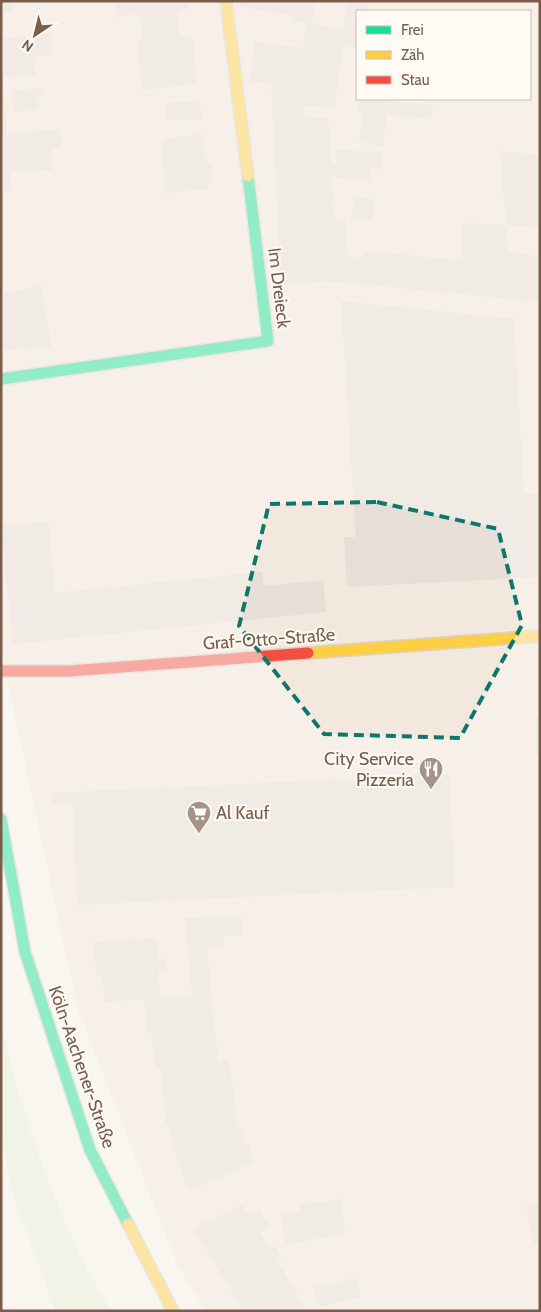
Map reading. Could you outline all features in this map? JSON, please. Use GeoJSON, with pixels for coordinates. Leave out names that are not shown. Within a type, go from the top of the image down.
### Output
{"type":"FeatureCollection","features":[{"type":"Feature","properties":{"kind":"street","name":"Im Dreieck"},"geometry":{"type":"LineString","coordinates":[[1,379],[268,341],[226,1]]}},
{"type":"Feature","properties":{"kind":"street","name":"Graf-Otto-Straße"},"geometry":{"type":"LineString","coordinates":[[1,671],[69,672],[540,636]]}},
{"type":"Feature","properties":{"kind":"street","name":"Köln-Aachener-Straße"},"geometry":{"type":"LineString","coordinates":[[1,819],[26,952],[90,1150],[173,1311]]}},
{"type":"Feature","properties":{"kind":"highlighted area"},"geometry":{"type":"Polygon","coordinates":[[[377,502],[498,529],[522,625],[460,738],[324,734],[239,626],[269,504],[377,502]]]}},
{"type":"Feature","properties":{"kind":"shaded area"},"geometry":{"type":"Polygon","coordinates":[[[1,1],[540,1],[540,1311],[206,1311],[176,1262],[77,1007],[1,650],[1,1]]]}},
{"type":"Feature","properties":{"kind":"green space"},"geometry":{"type":"Polygon","coordinates":[[[1,1025],[32,1136],[45,1172],[75,1243],[111,1311],[55,1311],[12,1191],[1,1134],[1,1025]]]}},
{"type":"Feature","properties":{"kind":"building"},"geometry":{"type":"Polygon","coordinates":[[[1,1],[13,1],[14,11],[1,13],[1,1]]]}},
{"type":"Feature","properties":{"kind":"building"},"geometry":{"type":"Polygon","coordinates":[[[115,1],[188,1],[189,8],[177,10],[179,36],[192,35],[197,84],[142,90],[137,42],[142,41],[140,14],[117,17],[115,1]]]}},
{"type":"Feature","properties":{"kind":"building"},"geometry":{"type":"Polygon","coordinates":[[[241,1],[316,1],[312,24],[343,29],[348,1],[368,1],[366,10],[356,10],[356,48],[344,46],[334,108],[304,105],[305,119],[328,118],[331,164],[336,164],[337,150],[383,152],[380,169],[371,168],[370,182],[332,177],[334,219],[345,219],[348,257],[362,257],[363,251],[462,260],[463,223],[506,225],[509,252],[539,257],[540,302],[329,281],[281,285],[271,83],[250,81],[255,42],[303,48],[306,23],[293,21],[294,16],[240,6],[241,1]]]}},
{"type":"Feature","properties":{"kind":"building"},"geometry":{"type":"Polygon","coordinates":[[[51,34],[52,54],[33,57],[35,75],[3,77],[7,138],[11,134],[60,129],[62,148],[51,149],[52,170],[10,172],[12,191],[1,192],[1,39],[51,34]]]}},
{"type":"Feature","properties":{"kind":"building"},"geometry":{"type":"Polygon","coordinates":[[[44,88],[44,95],[37,96],[38,110],[13,112],[12,90],[44,88]]]}},
{"type":"Feature","properties":{"kind":"building"},"geometry":{"type":"Polygon","coordinates":[[[358,100],[389,100],[433,105],[431,119],[387,115],[383,146],[359,142],[363,112],[357,111],[358,100]]]}},
{"type":"Feature","properties":{"kind":"building"},"geometry":{"type":"Polygon","coordinates":[[[200,101],[202,119],[166,120],[166,103],[200,101]]]}},
{"type":"Feature","properties":{"kind":"building"},"geometry":{"type":"Polygon","coordinates":[[[203,134],[206,163],[211,163],[212,184],[208,184],[208,189],[165,193],[162,139],[203,134]]]}},
{"type":"Feature","properties":{"kind":"building"},"geometry":{"type":"Polygon","coordinates":[[[500,151],[540,155],[540,228],[506,225],[500,151]]]}},
{"type":"Feature","properties":{"kind":"building"},"geometry":{"type":"Polygon","coordinates":[[[354,197],[374,200],[372,220],[352,219],[354,197]]]}},
{"type":"Feature","properties":{"kind":"building"},"geometry":{"type":"Polygon","coordinates":[[[42,286],[51,347],[1,350],[1,293],[42,286]]]}},
{"type":"Feature","properties":{"kind":"building"},"geometry":{"type":"Polygon","coordinates":[[[341,301],[514,319],[524,494],[540,493],[540,577],[347,587],[344,537],[356,537],[341,301]]]}},
{"type":"Feature","properties":{"kind":"building"},"geometry":{"type":"Polygon","coordinates":[[[48,521],[55,593],[262,572],[264,586],[323,580],[326,612],[13,644],[1,526],[48,521]]]}},
{"type":"Feature","properties":{"kind":"building"},"geometry":{"type":"Polygon","coordinates":[[[536,718],[540,718],[540,755],[536,755],[536,718]]]}},
{"type":"Feature","properties":{"kind":"building"},"geometry":{"type":"Polygon","coordinates":[[[449,774],[455,887],[77,905],[73,804],[52,804],[52,793],[449,774]]]}},
{"type":"Feature","properties":{"kind":"building"},"geometry":{"type":"Polygon","coordinates":[[[241,916],[242,936],[224,936],[224,947],[207,947],[218,1061],[229,1059],[237,1122],[255,1162],[189,1190],[175,1157],[178,1156],[171,1140],[169,1123],[166,1124],[160,1067],[156,1068],[151,1033],[147,1033],[144,999],[105,1002],[102,975],[97,975],[93,942],[156,938],[158,959],[166,959],[167,971],[158,972],[161,998],[192,995],[185,918],[241,916]]]}},
{"type":"Feature","properties":{"kind":"building"},"geometry":{"type":"Polygon","coordinates":[[[341,1199],[345,1234],[286,1244],[281,1215],[299,1211],[299,1205],[341,1199]]]}},
{"type":"Feature","properties":{"kind":"building"},"geometry":{"type":"Polygon","coordinates":[[[540,1202],[540,1244],[533,1245],[526,1204],[540,1202]]]}},
{"type":"Feature","properties":{"kind":"building"},"geometry":{"type":"Polygon","coordinates":[[[242,1205],[250,1216],[259,1210],[270,1226],[260,1233],[269,1247],[275,1246],[282,1258],[277,1261],[307,1311],[243,1311],[193,1228],[242,1205]]]}},
{"type":"Feature","properties":{"kind":"building"},"geometry":{"type":"Polygon","coordinates":[[[356,1278],[361,1297],[318,1307],[314,1287],[356,1278]]]}},
{"type":"Feature","properties":{"kind":"traffic: fast"},"geometry":{"type":"LineString","coordinates":[[1,379],[268,341],[248,176]]}},
{"type":"Feature","properties":{"kind":"traffic: fast"},"geometry":{"type":"LineString","coordinates":[[1,819],[25,952],[90,1150],[128,1224]]}},
{"type":"Feature","properties":{"kind":"traffic: slow"},"geometry":{"type":"LineString","coordinates":[[226,1],[248,176]]}},
{"type":"Feature","properties":{"kind":"traffic: slow"},"geometry":{"type":"LineString","coordinates":[[308,653],[540,636]]}},
{"type":"Feature","properties":{"kind":"traffic: slow"},"geometry":{"type":"LineString","coordinates":[[128,1224],[173,1311]]}},
{"type":"Feature","properties":{"kind":"traffic: jam"},"geometry":{"type":"LineString","coordinates":[[1,671],[69,671],[308,653]]}},
{"type":"Feature","properties":{"kind":"place","name":"City Service Pizzeria"},"geometry":{"type":"Point","coordinates":[431,790]}},
{"type":"Feature","properties":{"kind":"place","name":"Al Kauf"},"geometry":{"type":"Point","coordinates":[199,834]}}]}
